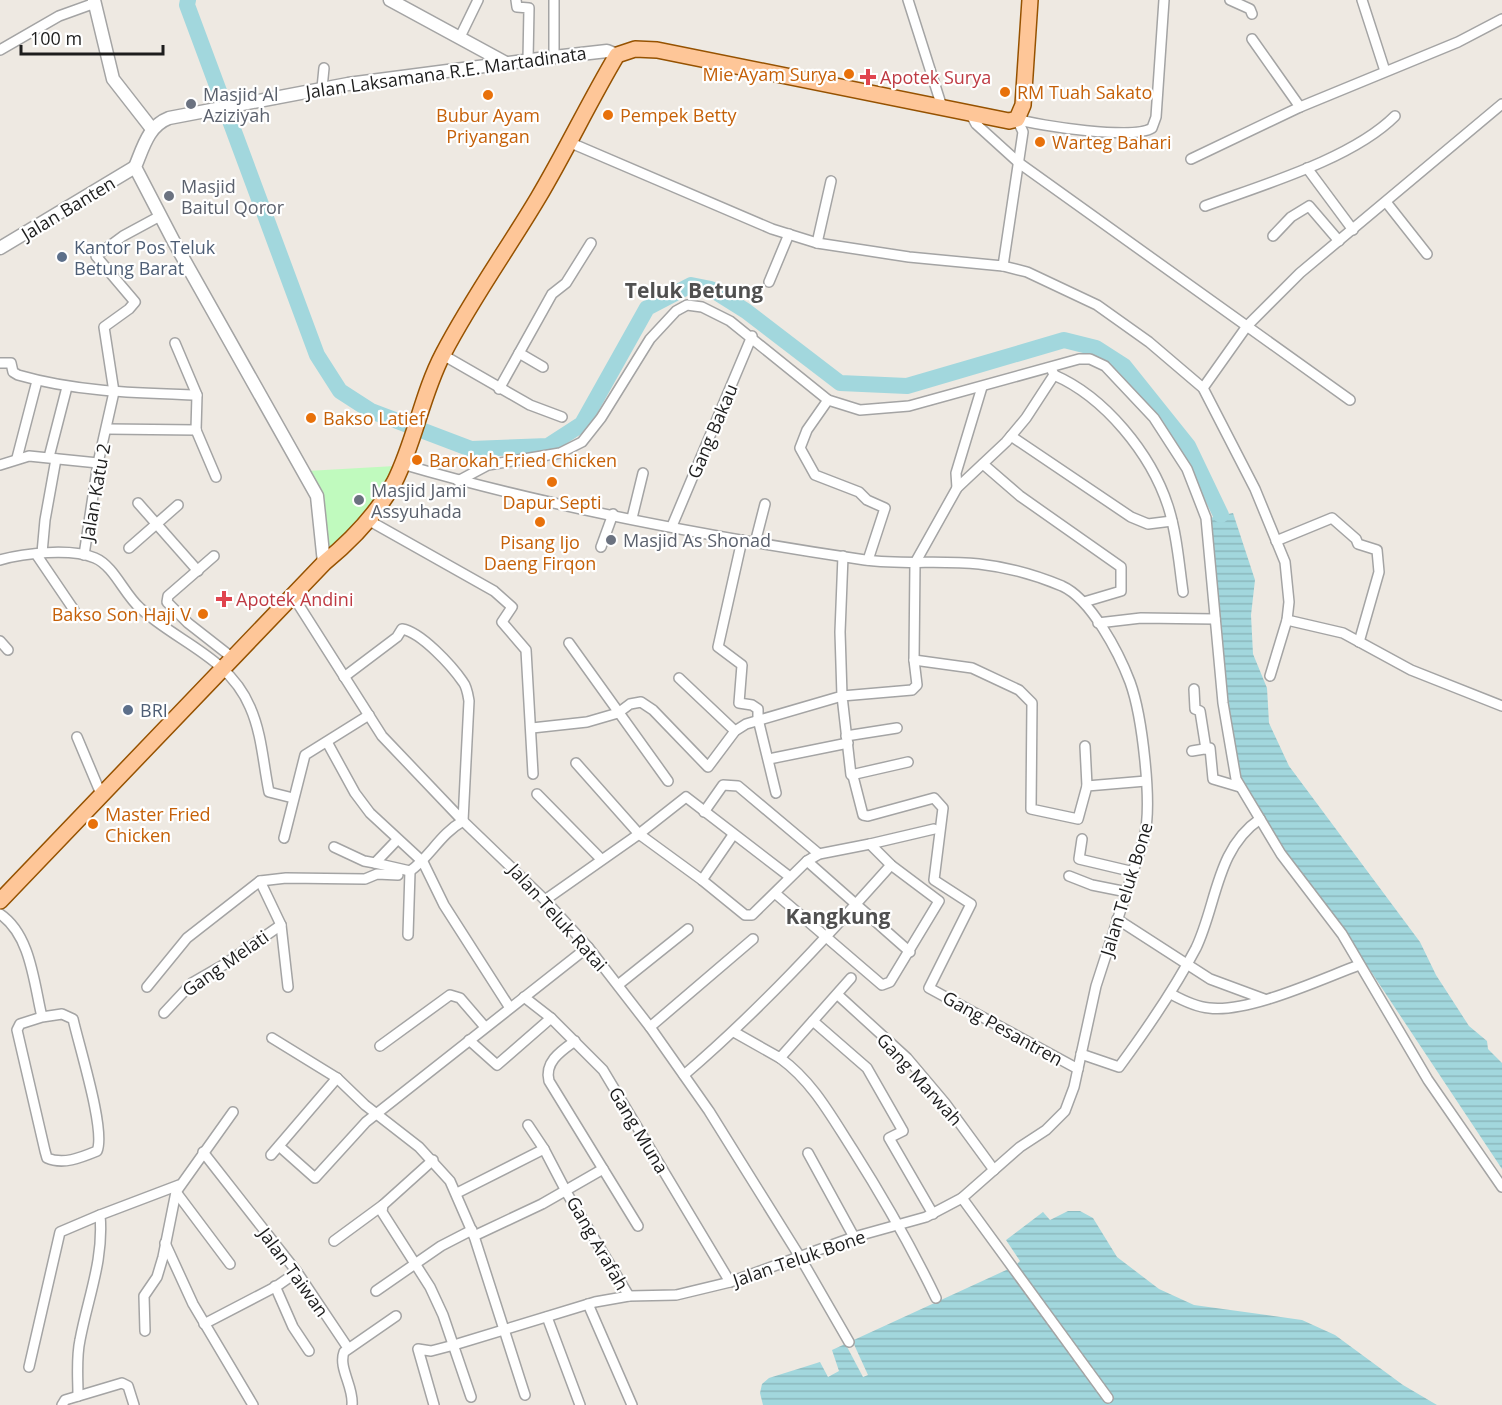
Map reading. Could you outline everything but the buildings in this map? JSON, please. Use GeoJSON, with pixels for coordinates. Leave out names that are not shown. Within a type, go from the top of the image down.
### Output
{"type":"FeatureCollection","features":[{"type":"Feature","properties":{"kind":"main road"},"geometry":{"type":"LineString","coordinates":[[1017,119],[1023,105],[1030,0]]}},
{"type":"Feature","properties":{"kind":"main road","name":"Jalan Laksamana R.E. Martadinata"},"geometry":{"type":"LineString","coordinates":[[403,460],[418,413],[443,355],[500,256],[571,143],[617,55],[635,49],[657,50],[1009,121],[1017,119]]}},
{"type":"Feature","properties":{"kind":"main road"},"geometry":{"type":"LineString","coordinates":[[0,901],[324,563],[348,544],[381,504],[403,460]]}},
{"type":"Feature","properties":{"kind":"street"},"geometry":{"type":"LineString","coordinates":[[390,0],[506,63]]}},
{"type":"Feature","properties":{"kind":"street"},"geometry":{"type":"LineString","coordinates":[[460,37],[478,0]]}},
{"type":"Feature","properties":{"kind":"street"},"geometry":{"type":"LineString","coordinates":[[516,0],[517,7],[529,8],[528,60]]}},
{"type":"Feature","properties":{"kind":"street"},"geometry":{"type":"LineString","coordinates":[[554,0],[554,57]]}},
{"type":"Feature","properties":{"kind":"street"},"geometry":{"type":"LineString","coordinates":[[909,0],[942,107]]}},
{"type":"Feature","properties":{"kind":"street"},"geometry":{"type":"LineString","coordinates":[[1017,119],[1034,124],[1083,130],[1141,133],[1152,128],[1156,117],[1164,0]]}},
{"type":"Feature","properties":{"kind":"street"},"geometry":{"type":"LineString","coordinates":[[1230,0],[1251,9],[1252,14]]}},
{"type":"Feature","properties":{"kind":"street"},"geometry":{"type":"LineString","coordinates":[[1362,0],[1385,71]]}},
{"type":"Feature","properties":{"kind":"street"},"geometry":{"type":"LineString","coordinates":[[0,50],[59,16],[95,1],[105,54],[113,79],[152,129],[135,167],[160,216],[317,496],[324,563]]}},
{"type":"Feature","properties":{"kind":"street"},"geometry":{"type":"LineString","coordinates":[[1191,159],[1300,107],[1458,42],[1502,19]]}},
{"type":"Feature","properties":{"kind":"street"},"geometry":{"type":"LineString","coordinates":[[1252,39],[1300,107]]}},
{"type":"Feature","properties":{"kind":"street","name":"Jalan Laksamana R.E. Martadinata"},"geometry":{"type":"LineString","coordinates":[[152,129],[169,118],[322,88],[607,51],[617,55]]}},
{"type":"Feature","properties":{"kind":"street"},"geometry":{"type":"LineString","coordinates":[[322,88],[324,68]]}},
{"type":"Feature","properties":{"kind":"street"},"geometry":{"type":"LineString","coordinates":[[1203,388],[1246,326],[1300,273],[1502,104]]}},
{"type":"Feature","properties":{"kind":"street"},"geometry":{"type":"LineString","coordinates":[[970,113],[976,124],[1019,163],[1350,400]]}},
{"type":"Feature","properties":{"kind":"street"},"geometry":{"type":"LineString","coordinates":[[1205,206],[1308,168],[1351,146],[1385,125],[1395,116]]}},
{"type":"Feature","properties":{"kind":"street"},"geometry":{"type":"LineString","coordinates":[[1003,266],[1023,132],[1017,119]]}},
{"type":"Feature","properties":{"kind":"street"},"geometry":{"type":"LineString","coordinates":[[571,143],[789,234],[818,243],[909,257],[1003,266],[1047,280],[1097,305],[1149,342],[1203,388],[1255,489],[1285,562],[1289,584],[1287,620],[1270,676]]}},
{"type":"Feature","properties":{"kind":"street","name":"Jalan Banten"},"geometry":{"type":"LineString","coordinates":[[0,248],[135,167]]}},
{"type":"Feature","properties":{"kind":"street"},"geometry":{"type":"LineString","coordinates":[[1308,168],[1353,230]]}},
{"type":"Feature","properties":{"kind":"street"},"geometry":{"type":"LineString","coordinates":[[818,243],[831,181]]}},
{"type":"Feature","properties":{"kind":"street"},"geometry":{"type":"LineString","coordinates":[[1386,202],[1427,254]]}},
{"type":"Feature","properties":{"kind":"street"},"geometry":{"type":"LineString","coordinates":[[1273,236],[1291,217],[1309,206],[1339,241]]}},
{"type":"Feature","properties":{"kind":"street","name":"Jalan Katu 2"},"geometry":{"type":"LineString","coordinates":[[84,555],[98,464],[114,392],[104,327],[135,303],[96,256],[123,236],[160,216]]}},
{"type":"Feature","properties":{"kind":"street"},"geometry":{"type":"LineString","coordinates":[[769,282],[789,234]]}},
{"type":"Feature","properties":{"kind":"street"},"geometry":{"type":"LineString","coordinates":[[500,389],[554,290],[566,283],[591,243]]}},
{"type":"Feature","properties":{"kind":"street"},"geometry":{"type":"LineString","coordinates":[[458,481],[488,465],[560,453],[582,442],[601,418],[650,339],[676,311],[687,306],[702,307],[730,321],[752,336],[774,359],[828,400],[860,410],[901,408],[1052,372],[1079,359],[1090,359],[1105,366],[1154,418],[1187,469],[1206,518],[1223,703],[1233,771],[1240,787],[1281,854],[1342,934],[1428,1080],[1502,1187]]}},
{"type":"Feature","properties":{"kind":"street","name":"Gang Bakau"},"geometry":{"type":"LineString","coordinates":[[672,526],[752,336]]}},
{"type":"Feature","properties":{"kind":"street"},"geometry":{"type":"LineString","coordinates":[[175,343],[197,395],[196,429],[216,477]]}},
{"type":"Feature","properties":{"kind":"street"},"geometry":{"type":"LineString","coordinates":[[519,353],[543,367]]}},
{"type":"Feature","properties":{"kind":"street"},"geometry":{"type":"LineString","coordinates":[[443,355],[540,410],[562,417]]}},
{"type":"Feature","properties":{"kind":"street"},"geometry":{"type":"LineString","coordinates":[[0,363],[11,363],[14,374],[67,387],[114,392],[197,395]]}},
{"type":"Feature","properties":{"kind":"street"},"geometry":{"type":"LineString","coordinates":[[532,728],[587,722],[618,713],[636,702],[653,710],[707,766],[713,763],[735,731],[758,719],[842,696],[912,690],[916,686],[915,563],[957,488],[1011,436],[1026,418],[1052,372]]}},
{"type":"Feature","properties":{"kind":"street"},"geometry":{"type":"LineString","coordinates":[[1052,372],[1111,414],[1127,432],[1163,495],[1172,521],[1183,592]]}},
{"type":"Feature","properties":{"kind":"street"},"geometry":{"type":"LineString","coordinates":[[16,458],[38,381]]}},
{"type":"Feature","properties":{"kind":"street"},"geometry":{"type":"LineString","coordinates":[[67,387],[53,458],[39,553],[74,610]]}},
{"type":"Feature","properties":{"kind":"street"},"geometry":{"type":"LineString","coordinates":[[957,488],[956,473],[982,387]]}},
{"type":"Feature","properties":{"kind":"street"},"geometry":{"type":"LineString","coordinates":[[828,400],[807,430],[800,448],[815,475],[859,492],[867,500],[885,508],[868,560]]}},
{"type":"Feature","properties":{"kind":"street","name":"Jalan Katu 2"},"geometry":{"type":"LineString","coordinates":[[107,429],[196,429]]}},
{"type":"Feature","properties":{"kind":"street"},"geometry":{"type":"LineString","coordinates":[[1011,436],[1131,517],[1148,524],[1172,521]]}},
{"type":"Feature","properties":{"kind":"street"},"geometry":{"type":"LineString","coordinates":[[0,465],[16,458],[53,458],[98,464]]}},
{"type":"Feature","properties":{"kind":"street","name":"Jalan Teluk Bone"},"geometry":{"type":"LineString","coordinates":[[403,460],[458,481],[755,543],[868,560],[980,564],[1006,569],[1063,587],[1084,602],[1112,645],[1130,683],[1149,813],[1134,872],[1096,986],[1074,1087],[1058,1119],[962,1198],[933,1214],[901,1226],[854,1237],[730,1282],[676,1295],[629,1296],[588,1304],[454,1345],[431,1351],[418,1349],[435,1405]]}},
{"type":"Feature","properties":{"kind":"street"},"geometry":{"type":"LineString","coordinates":[[983,464],[1020,496],[1121,567],[1121,591],[1084,602]]}},
{"type":"Feature","properties":{"kind":"street"},"geometry":{"type":"LineString","coordinates":[[632,518],[643,473]]}},
{"type":"Feature","properties":{"kind":"street"},"geometry":{"type":"LineString","coordinates":[[138,503],[198,571]]}},
{"type":"Feature","properties":{"kind":"street"},"geometry":{"type":"LineString","coordinates":[[755,543],[765,504]]}},
{"type":"Feature","properties":{"kind":"street"},"geometry":{"type":"LineString","coordinates":[[129,548],[178,505]]}},
{"type":"Feature","properties":{"kind":"street"},"geometry":{"type":"LineString","coordinates":[[601,547],[613,514]]}},
{"type":"Feature","properties":{"kind":"street"},"geometry":{"type":"LineString","coordinates":[[1276,541],[1332,518],[1356,539],[1358,544],[1377,550],[1379,572],[1359,642]]}},
{"type":"Feature","properties":{"kind":"street"},"geometry":{"type":"LineString","coordinates":[[368,520],[494,591],[512,607],[502,622],[526,650],[533,774]]}},
{"type":"Feature","properties":{"kind":"street"},"geometry":{"type":"LineString","coordinates":[[742,540],[718,647],[742,665],[739,703],[752,705],[758,709],[758,719],[776,793]]}},
{"type":"Feature","properties":{"kind":"street","name":"Jalan Katu 2"},"geometry":{"type":"LineString","coordinates":[[0,560],[39,553],[84,555],[102,562],[138,607],[153,620],[229,663]]}},
{"type":"Feature","properties":{"kind":"street"},"geometry":{"type":"LineString","coordinates":[[214,556],[168,596],[167,602],[229,663],[250,706],[261,742],[269,792],[293,798]]}},
{"type":"Feature","properties":{"kind":"street"},"geometry":{"type":"LineString","coordinates":[[843,556],[840,632],[842,696],[853,776],[908,762]]}},
{"type":"Feature","properties":{"kind":"street","name":"Jalan Teluk Ratai"},"geometry":{"type":"LineString","coordinates":[[293,596],[382,736],[588,946],[650,1027],[684,1074],[800,1257],[849,1342]]}},
{"type":"Feature","properties":{"kind":"street"},"geometry":{"type":"LineString","coordinates":[[1098,623],[1141,618],[1215,620]]}},
{"type":"Feature","properties":{"kind":"street"},"geometry":{"type":"LineString","coordinates":[[1287,620],[1343,633],[1432,679],[1502,706]]}},
{"type":"Feature","properties":{"kind":"street"},"geometry":{"type":"LineString","coordinates":[[147,987],[187,938],[260,881],[286,878],[365,879],[377,874],[410,874],[423,862],[448,829],[463,821],[469,701],[465,684],[438,653],[411,630],[402,629],[397,637],[344,677]]}},
{"type":"Feature","properties":{"kind":"street"},"geometry":{"type":"LineString","coordinates":[[0,641],[8,650]]}},
{"type":"Feature","properties":{"kind":"street"},"geometry":{"type":"LineString","coordinates":[[569,643],[668,781]]}},
{"type":"Feature","properties":{"kind":"street"},"geometry":{"type":"LineString","coordinates":[[914,660],[972,668],[1019,690],[1032,703],[1031,809],[1078,819],[1087,786],[1085,746]]}},
{"type":"Feature","properties":{"kind":"street"},"geometry":{"type":"LineString","coordinates":[[679,678],[735,731]]}},
{"type":"Feature","properties":{"kind":"street"},"geometry":{"type":"LineString","coordinates":[[1194,689],[1195,709],[1200,711],[1213,779],[1240,787]]}},
{"type":"Feature","properties":{"kind":"street"},"geometry":{"type":"LineString","coordinates":[[284,838],[305,755],[369,715]]}},
{"type":"Feature","properties":{"kind":"street"},"geometry":{"type":"LineString","coordinates":[[769,759],[897,728]]}},
{"type":"Feature","properties":{"kind":"street"},"geometry":{"type":"LineString","coordinates":[[77,736],[101,794]]}},
{"type":"Feature","properties":{"kind":"street"},"geometry":{"type":"LineString","coordinates":[[327,742],[355,793],[397,840],[423,862],[444,905],[510,1008]]}},
{"type":"Feature","properties":{"kind":"street"},"geometry":{"type":"LineString","coordinates":[[1192,751],[1230,744]]}},
{"type":"Feature","properties":{"kind":"street"},"geometry":{"type":"LineString","coordinates":[[576,763],[639,834],[745,915],[752,915],[776,894],[807,861],[819,854],[934,829]]}},
{"type":"Feature","properties":{"kind":"street","name":"Gang Pesantren"},"geometry":{"type":"LineString","coordinates":[[853,776],[863,815],[934,798],[943,808],[934,880],[970,904],[929,988],[1078,1069]]}},
{"type":"Feature","properties":{"kind":"street"},"geometry":{"type":"LineString","coordinates":[[1087,786],[1146,781]]}},
{"type":"Feature","properties":{"kind":"street"},"geometry":{"type":"LineString","coordinates":[[704,812],[723,784],[738,786],[819,854]]}},
{"type":"Feature","properties":{"kind":"street"},"geometry":{"type":"LineString","coordinates":[[537,794],[601,859]]}},
{"type":"Feature","properties":{"kind":"street"},"geometry":{"type":"LineString","coordinates":[[545,900],[639,834],[686,796],[733,835],[790,877]]}},
{"type":"Feature","properties":{"kind":"street"},"geometry":{"type":"LineString","coordinates":[[1081,1054],[1119,1067],[1171,994],[1187,964],[1197,944],[1216,883],[1236,841],[1246,828],[1260,819]]}},
{"type":"Feature","properties":{"kind":"street"},"geometry":{"type":"LineString","coordinates":[[702,880],[733,835]]}},
{"type":"Feature","properties":{"kind":"street"},"geometry":{"type":"LineString","coordinates":[[1082,839],[1079,858],[1134,872]]}},
{"type":"Feature","properties":{"kind":"street"},"geometry":{"type":"LineString","coordinates":[[375,863],[397,840]]}},
{"type":"Feature","properties":{"kind":"street"},"geometry":{"type":"LineString","coordinates":[[776,894],[882,985],[890,982],[939,901],[891,865],[870,844]]}},
{"type":"Feature","properties":{"kind":"street"},"geometry":{"type":"LineString","coordinates":[[334,847],[364,861],[410,874]]}},
{"type":"Feature","properties":{"kind":"street"},"geometry":{"type":"LineString","coordinates":[[807,861],[910,952]]}},
{"type":"Feature","properties":{"kind":"street"},"geometry":{"type":"LineString","coordinates":[[684,1074],[734,1032],[783,984],[891,865]]}},
{"type":"Feature","properties":{"kind":"street"},"geometry":{"type":"LineString","coordinates":[[408,935],[410,874]]}},
{"type":"Feature","properties":{"kind":"street"},"geometry":{"type":"LineString","coordinates":[[1069,876],[1092,885],[1127,892]]}},
{"type":"Feature","properties":{"kind":"street","name":"Gang Melati"},"geometry":{"type":"LineString","coordinates":[[164,1013],[192,982],[225,964],[281,925],[260,881]]}},
{"type":"Feature","properties":{"kind":"street"},"geometry":{"type":"LineString","coordinates":[[0,914],[15,927],[25,945],[42,1017]]}},
{"type":"Feature","properties":{"kind":"street"},"geometry":{"type":"LineString","coordinates":[[1117,919],[1210,979],[1266,999]]}},
{"type":"Feature","properties":{"kind":"street"},"geometry":{"type":"LineString","coordinates":[[281,925],[288,987]]}},
{"type":"Feature","properties":{"kind":"street"},"geometry":{"type":"LineString","coordinates":[[618,985],[688,929]]}},
{"type":"Feature","properties":{"kind":"street"},"geometry":{"type":"LineString","coordinates":[[650,1027],[753,939]]}},
{"type":"Feature","properties":{"kind":"street"},"geometry":{"type":"LineString","coordinates":[[279,1146],[315,1178],[357,1131],[588,946]]}},
{"type":"Feature","properties":{"kind":"street"},"geometry":{"type":"LineString","coordinates":[[1171,994],[1210,1009],[1266,999],[1359,965]]}},
{"type":"Feature","properties":{"kind":"street"},"geometry":{"type":"LineString","coordinates":[[780,1058],[851,978]]}},
{"type":"Feature","properties":{"kind":"street","name":"Gang Marwah"},"geometry":{"type":"LineString","coordinates":[[838,994],[907,1058],[945,1103],[994,1170]]}},
{"type":"Feature","properties":{"kind":"street"},"geometry":{"type":"LineString","coordinates":[[380,1046],[450,995],[460,998],[485,1027]]}},
{"type":"Feature","properties":{"kind":"street","name":"Gang Muna"},"geometry":{"type":"LineString","coordinates":[[524,997],[551,1018],[603,1070],[730,1282]]}},
{"type":"Feature","properties":{"kind":"street"},"geometry":{"type":"LineString","coordinates":[[62,1014],[71,1016],[79,1042],[98,1122],[100,1144],[96,1151],[77,1159],[56,1162],[47,1158],[45,1151],[16,1030],[20,1024],[42,1017],[62,1014]]}},
{"type":"Feature","properties":{"kind":"street"},"geometry":{"type":"LineString","coordinates":[[469,1040],[497,1065],[551,1018]]}},
{"type":"Feature","properties":{"kind":"street"},"geometry":{"type":"LineString","coordinates":[[813,1021],[867,1068],[903,1131],[888,1138],[933,1214]]}},
{"type":"Feature","properties":{"kind":"street"},"geometry":{"type":"LineString","coordinates":[[734,1032],[780,1058],[807,1080],[901,1226],[936,1298]]}},
{"type":"Feature","properties":{"kind":"street"},"geometry":{"type":"LineString","coordinates":[[272,1038],[337,1078],[433,1160],[457,1194],[473,1233],[525,1395]]}},
{"type":"Feature","properties":{"kind":"street"},"geometry":{"type":"LineString","coordinates":[[575,1041],[556,1057],[547,1073],[549,1081],[638,1226]]}},
{"type":"Feature","properties":{"kind":"street"},"geometry":{"type":"LineString","coordinates":[[272,1155],[337,1078]]}},
{"type":"Feature","properties":{"kind":"street"},"geometry":{"type":"LineString","coordinates":[[145,1331],[144,1296],[157,1277],[177,1189],[232,1112]]}},
{"type":"Feature","properties":{"kind":"street","name":"Gang Arafah"},"geometry":{"type":"LineString","coordinates":[[528,1125],[629,1296]]}},
{"type":"Feature","properties":{"kind":"street"},"geometry":{"type":"LineString","coordinates":[[457,1194],[544,1149]]}},
{"type":"Feature","properties":{"kind":"street","name":"Jalan Taiwan"},"geometry":{"type":"LineString","coordinates":[[203,1152],[297,1272],[348,1348]]}},
{"type":"Feature","properties":{"kind":"street"},"geometry":{"type":"LineString","coordinates":[[808,1153],[854,1237]]}},
{"type":"Feature","properties":{"kind":"street"},"geometry":{"type":"LineString","coordinates":[[334,1241],[383,1206],[433,1160]]}},
{"type":"Feature","properties":{"kind":"street"},"geometry":{"type":"LineString","coordinates":[[375,1291],[415,1263],[473,1233],[542,1204],[603,1169]]}},
{"type":"Feature","properties":{"kind":"street"},"geometry":{"type":"LineString","coordinates":[[29,1367],[60,1232],[100,1215],[177,1189]]}},
{"type":"Feature","properties":{"kind":"street"},"geometry":{"type":"LineString","coordinates":[[177,1189],[230,1264]]}},
{"type":"Feature","properties":{"kind":"street"},"geometry":{"type":"LineString","coordinates":[[962,1198],[1108,1398]]}},
{"type":"Feature","properties":{"kind":"street"},"geometry":{"type":"LineString","coordinates":[[383,1206],[382,1214],[430,1287],[454,1345],[471,1397]]}},
{"type":"Feature","properties":{"kind":"street"},"geometry":{"type":"LineString","coordinates":[[78,1396],[77,1358],[102,1245],[100,1215]]}},
{"type":"Feature","properties":{"kind":"street"},"geometry":{"type":"LineString","coordinates":[[165,1243],[204,1324],[253,1405]]}},
{"type":"Feature","properties":{"kind":"street"},"geometry":{"type":"LineString","coordinates":[[204,1324],[297,1272]]}},
{"type":"Feature","properties":{"kind":"street"},"geometry":{"type":"LineString","coordinates":[[275,1286],[293,1327],[309,1351]]}},
{"type":"Feature","properties":{"kind":"street"},"geometry":{"type":"LineString","coordinates":[[588,1304],[632,1405]]}},
{"type":"Feature","properties":{"kind":"street"},"geometry":{"type":"LineString","coordinates":[[352,1405],[354,1395],[342,1361],[344,1352],[396,1316]]}},
{"type":"Feature","properties":{"kind":"street"},"geometry":{"type":"LineString","coordinates":[[547,1317],[580,1405]]}},
{"type":"Feature","properties":{"kind":"street"},"geometry":{"type":"LineString","coordinates":[[62,1405],[65,1400],[122,1383],[128,1386],[134,1405]]}},
{"type":"Feature","properties":{"kind":"green space"},"geometry":{"type":"Polygon","coordinates":[[[395,466],[392,479],[330,556],[307,471],[395,466]]]}},
{"type":"Feature","properties":{"kind":"water"},"geometry":{"type":"Polygon","coordinates":[[[1233,513],[1255,580],[1251,615],[1253,654],[1267,688],[1269,723],[1289,766],[1420,942],[1436,975],[1469,1026],[1487,1041],[1488,1049],[1502,1063],[1502,1169],[1350,940],[1271,837],[1236,778],[1229,734],[1209,518],[1233,513]]]}},
{"type":"Feature","properties":{"kind":"water"},"geometry":{"type":"Polygon","coordinates":[[[1068,1211],[1080,1211],[1093,1218],[1117,1257],[1159,1289],[1194,1305],[1302,1320],[1335,1335],[1403,1385],[1437,1405],[763,1405],[760,1393],[762,1384],[769,1378],[820,1362],[828,1377],[839,1371],[832,1350],[1015,1266],[1020,1261],[1006,1240],[1043,1212],[1050,1220],[1068,1211]]]}},
{"type":"Feature","properties":{"kind":"pier"},"geometry":{"type":"Polygon","coordinates":[[[852,1340],[868,1375],[863,1377],[845,1343],[852,1340]]]}},
{"type":"Feature","properties":{"kind":"waterway"},"geometry":{"type":"LineString","coordinates":[[188,0],[187,5],[317,355],[340,391],[371,411],[471,449],[548,446],[582,424],[647,308],[691,285],[711,289],[746,311],[840,383],[907,386],[1064,340],[1096,348],[1124,366],[1188,446],[1221,515]]}},
{"type":"Feature","properties":{"kind":"place","name":"Mie Ayam Surya"},"geometry":{"type":"Point","coordinates":[849,74]}},
{"type":"Feature","properties":{"kind":"place","name":"Apotek Surya"},"geometry":{"type":"Point","coordinates":[868,77]}},
{"type":"Feature","properties":{"kind":"place","name":"RM Tuah Sakato"},"geometry":{"type":"Point","coordinates":[1005,92]}},
{"type":"Feature","properties":{"kind":"place","name":"Bubur Ayam Priyangan"},"geometry":{"type":"Point","coordinates":[488,95]}},
{"type":"Feature","properties":{"kind":"place","name":"Masjid Al Aziziyah"},"geometry":{"type":"Point","coordinates":[191,104]}},
{"type":"Feature","properties":{"kind":"place","name":"Pempek Betty"},"geometry":{"type":"Point","coordinates":[608,115]}},
{"type":"Feature","properties":{"kind":"place","name":"Warteg Bahari"},"geometry":{"type":"Point","coordinates":[1040,142]}},
{"type":"Feature","properties":{"kind":"place","name":"Masjid Baitul Qoror"},"geometry":{"type":"Point","coordinates":[169,196]}},
{"type":"Feature","properties":{"kind":"place","name":"Kantor Pos Teluk Betung Barat"},"geometry":{"type":"Point","coordinates":[62,257]}},
{"type":"Feature","properties":{"kind":"place","name":"Bakso Latief"},"geometry":{"type":"Point","coordinates":[311,418]}},
{"type":"Feature","properties":{"kind":"place","name":"Barokah Fried Chicken"},"geometry":{"type":"Point","coordinates":[417,460]}},
{"type":"Feature","properties":{"kind":"place","name":"Dapur Septi"},"geometry":{"type":"Point","coordinates":[552,482]}},
{"type":"Feature","properties":{"kind":"place","name":"Masjid Jami Assyuhada"},"geometry":{"type":"Point","coordinates":[359,500]}},
{"type":"Feature","properties":{"kind":"place","name":"Pisang Ijo Daeng Firqon"},"geometry":{"type":"Point","coordinates":[540,522]}},
{"type":"Feature","properties":{"kind":"place","name":"Masjid As Shonad"},"geometry":{"type":"Point","coordinates":[611,540]}},
{"type":"Feature","properties":{"kind":"place","name":"Apotek Andini"},"geometry":{"type":"Point","coordinates":[224,599]}},
{"type":"Feature","properties":{"kind":"place","name":"Bakso Son Haji V"},"geometry":{"type":"Point","coordinates":[203,614]}},
{"type":"Feature","properties":{"kind":"place","name":"BRI"},"geometry":{"type":"Point","coordinates":[128,710]}},
{"type":"Feature","properties":{"kind":"place","name":"Master Fried Chicken"},"geometry":{"type":"Point","coordinates":[93,824]}},
{"type":"Feature","properties":{"kind":"district","name":"Teluk Betung"},"geometry":{"type":"Point","coordinates":[694,290]}},
{"type":"Feature","properties":{"kind":"district","name":"Kangkung"},"geometry":{"type":"Point","coordinates":[838,916]}}]}
